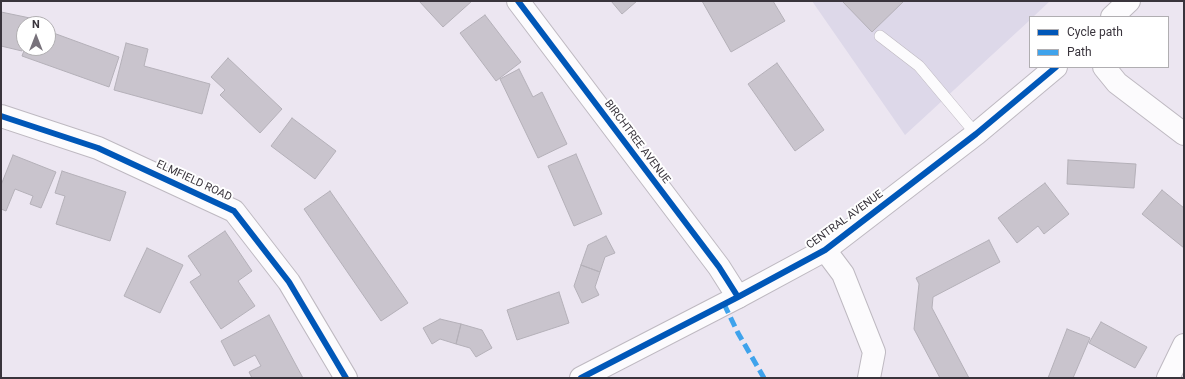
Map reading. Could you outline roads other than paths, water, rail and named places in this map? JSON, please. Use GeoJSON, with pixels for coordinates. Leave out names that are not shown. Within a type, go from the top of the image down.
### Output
{"type":"FeatureCollection","features":[{"type":"Feature","properties":{"kind":"street","name":"BIRCHTREE AVENUE"},"geometry":{"type":"LineString","coordinates":[[518,1],[719,267],[738,297]]}},
{"type":"Feature","properties":{"kind":"street"},"geometry":{"type":"LineString","coordinates":[[1113,16],[1129,1]]}},
{"type":"Feature","properties":{"kind":"street","name":"CENTRAL AVENUE"},"geometry":{"type":"LineString","coordinates":[[581,378],[738,297],[825,250],[976,134],[1055,68]]}},
{"type":"Feature","properties":{"kind":"street"},"geometry":{"type":"LineString","coordinates":[[1105,68],[1118,83],[1184,134]]}},
{"type":"Feature","properties":{"kind":"street","name":"ELMFIELD ROAD"},"geometry":{"type":"LineString","coordinates":[[1,116],[98,148],[234,210],[289,282],[346,378]]}},
{"type":"Feature","properties":{"kind":"street"},"geometry":{"type":"LineString","coordinates":[[825,250],[843,274],[874,352],[868,378]]}},
{"type":"Feature","properties":{"kind":"street"},"geometry":{"type":"LineString","coordinates":[[1168,378],[1184,344]]}},
{"type":"Feature","properties":{"kind":"lane"},"geometry":{"type":"LineString","coordinates":[[880,36],[919,66],[976,134]]}}]}
